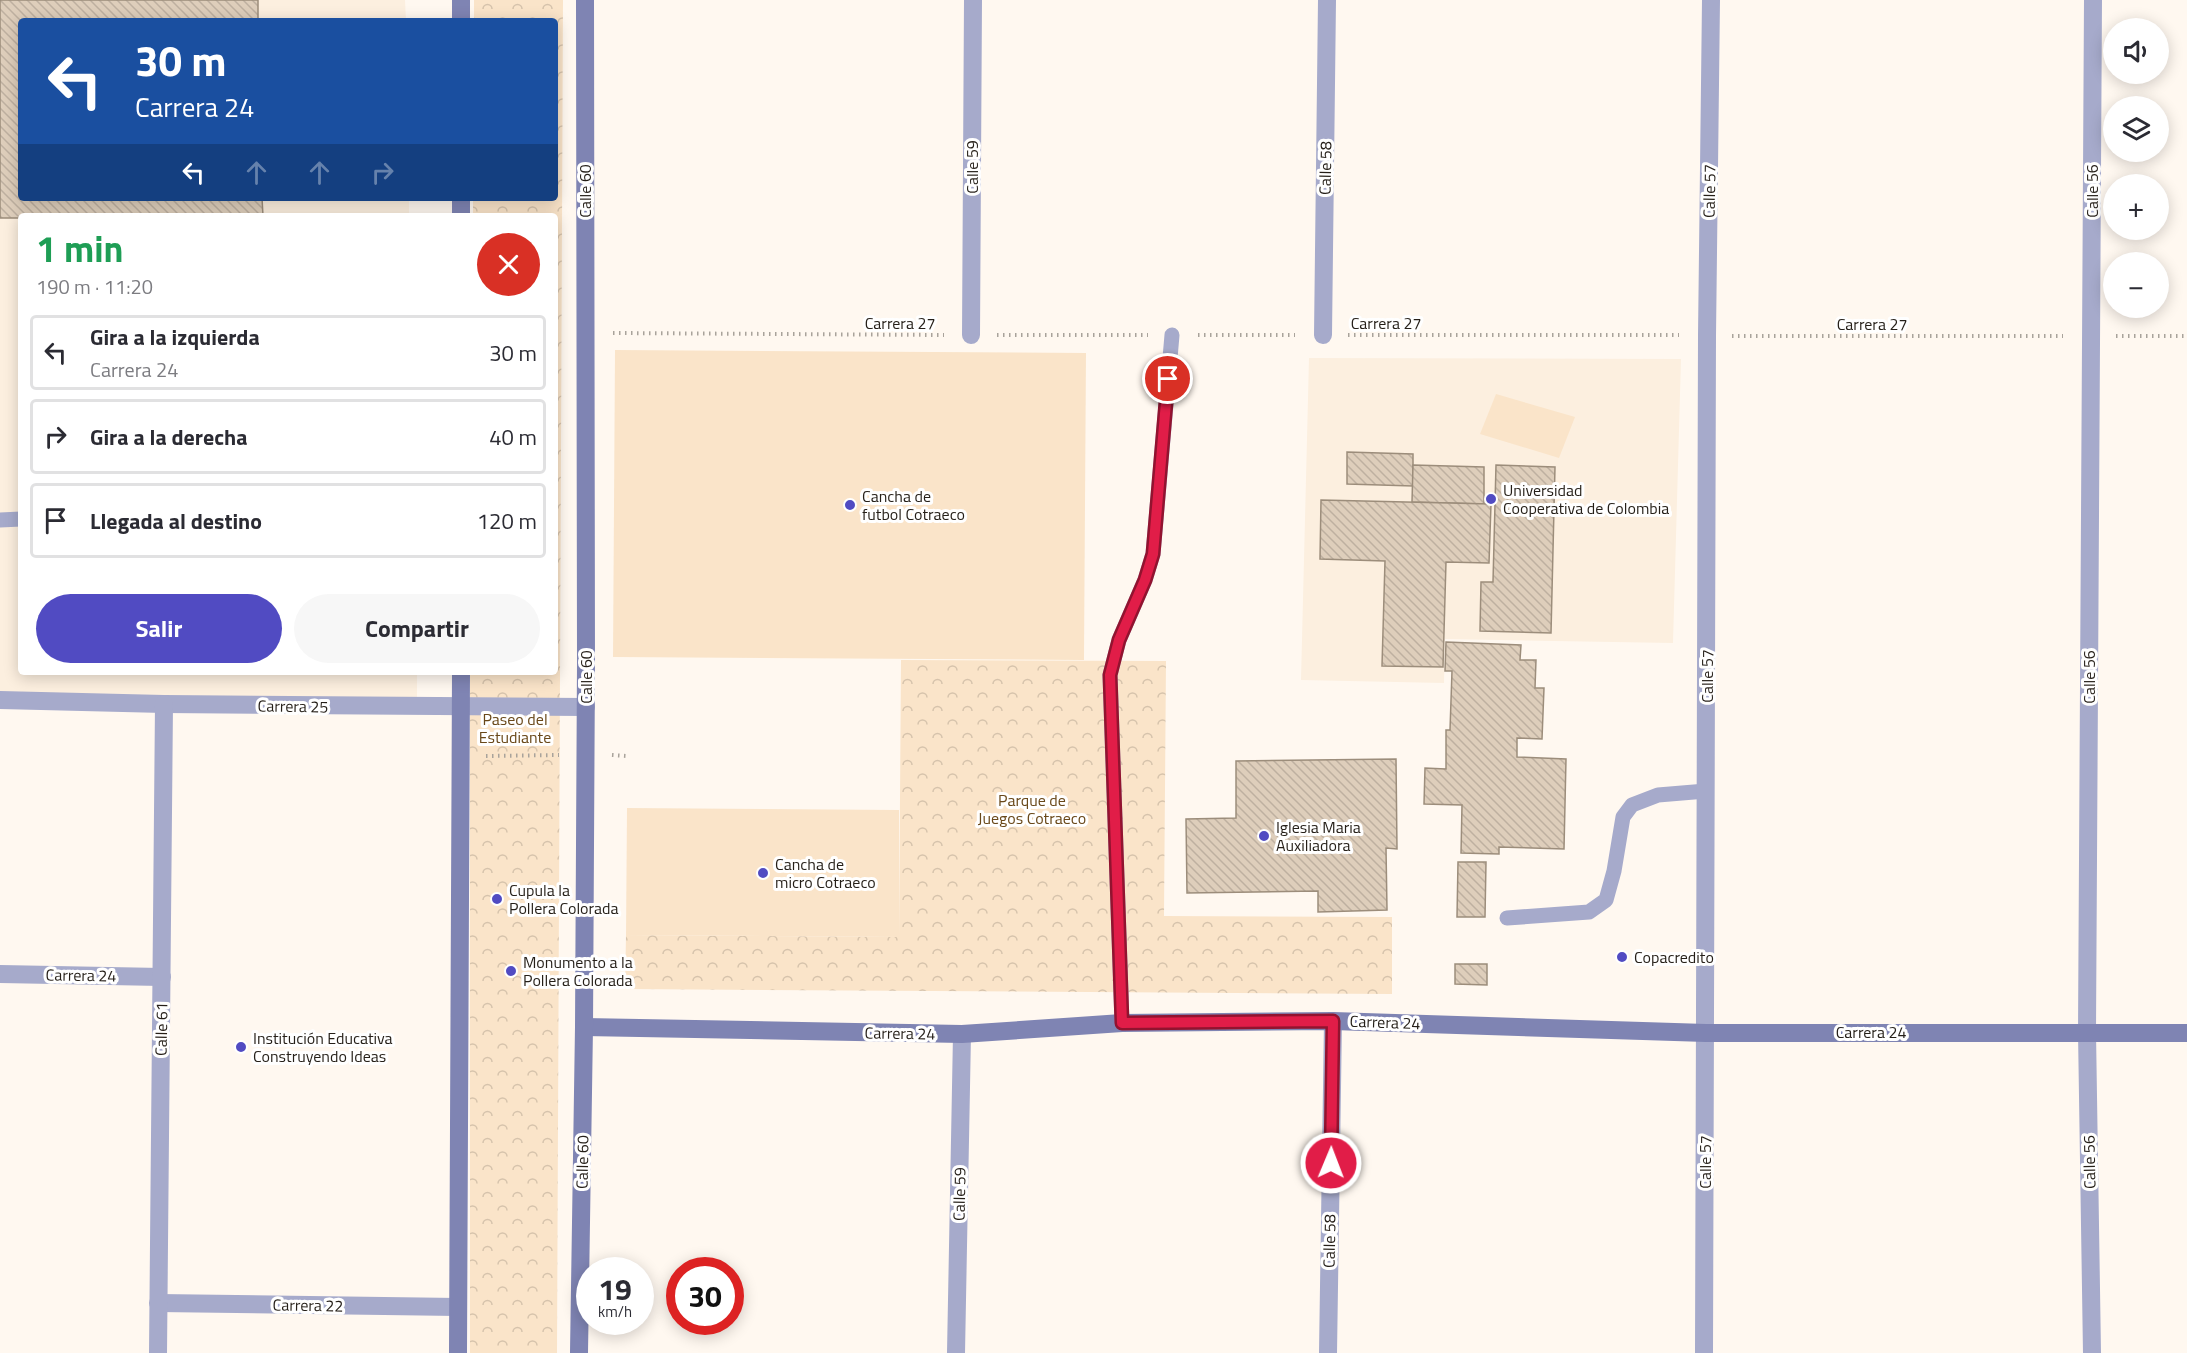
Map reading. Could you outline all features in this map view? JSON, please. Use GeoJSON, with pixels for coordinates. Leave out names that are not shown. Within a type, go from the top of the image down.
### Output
{"type":"FeatureCollection","features":[{"type":"Feature","properties":{"kind":"street"},"geometry":{"type":"LineString","coordinates":[[461,0],[461,18]]}},
{"type":"Feature","properties":{"kind":"street","name":"Calle 60"},"geometry":{"type":"LineString","coordinates":[[579,1353],[586,755],[585,0]]}},
{"type":"Feature","properties":{"kind":"street","name":"Calle 59"},"geometry":{"type":"LineString","coordinates":[[971,335],[973,0]]}},
{"type":"Feature","properties":{"kind":"street","name":"Calle 58"},"geometry":{"type":"LineString","coordinates":[[1323,335],[1327,0]]}},
{"type":"Feature","properties":{"kind":"street","name":"Calle 57"},"geometry":{"type":"LineString","coordinates":[[1704,1353],[1707,336],[1711,0]]}},
{"type":"Feature","properties":{"kind":"street","name":"Calle 56"},"geometry":{"type":"LineString","coordinates":[[2092,1353],[2087,1032],[2093,0]]}},
{"type":"Feature","properties":{"kind":"street"},"geometry":{"type":"LineString","coordinates":[[458,1353],[461,675]]}},
{"type":"Feature","properties":{"kind":"street","name":"Carrera 25"},"geometry":{"type":"LineString","coordinates":[[0,700],[461,708],[586,707]]}},
{"type":"Feature","properties":{"kind":"street","name":"Calle 61"},"geometry":{"type":"LineString","coordinates":[[158,1353],[164,704]]}},
{"type":"Feature","properties":{"kind":"street","name":"Carrera 24"},"geometry":{"type":"LineString","coordinates":[[0,974],[162,977]]}},
{"type":"Feature","properties":{"kind":"street","name":"Calle 58"},"geometry":{"type":"LineString","coordinates":[[1328,1353],[1333,1021]]}},
{"type":"Feature","properties":{"kind":"street","name":"Carrera 24"},"geometry":{"type":"LineString","coordinates":[[584,1028],[962,1034],[1122,1023],[1333,1021],[1706,1033],[2187,1033]]}},
{"type":"Feature","properties":{"kind":"street","name":"Calle 59"},"geometry":{"type":"LineString","coordinates":[[956,1353],[962,1034]]}},
{"type":"Feature","properties":{"kind":"street","name":"Carrera 22"},"geometry":{"type":"LineString","coordinates":[[159,1303],[458,1306]]}},
{"type":"Feature","properties":{"kind":"lane"},"geometry":{"type":"LineString","coordinates":[[1122,1023],[1110,675],[1119,640],[1145,580],[1153,554],[1172,335]]}},
{"type":"Feature","properties":{"kind":"lane"},"geometry":{"type":"LineString","coordinates":[[0,520],[18,519]]}},
{"type":"Feature","properties":{"kind":"lane"},"geometry":{"type":"LineString","coordinates":[[1507,918],[1589,912],[1606,900],[1614,872],[1623,817],[1632,804],[1658,795],[1706,791]]}},
{"type":"Feature","properties":{"kind":"path","name":"Carrera 27"},"geometry":{"type":"LineString","coordinates":[[585,334],[2187,336]]}},
{"type":"Feature","properties":{"kind":"path"},"geometry":{"type":"LineString","coordinates":[[461,756],[627,756]]}},
{"type":"Feature","properties":{"kind":"shaded area"},"geometry":{"type":"Polygon","coordinates":[[[0,0],[405,0],[406,18],[18,18],[18,201],[409,201],[409,213],[18,213],[18,675],[417,675],[417,703],[0,694],[0,0]]]}},
{"type":"Feature","properties":{"kind":"shaded area","name":"Universidad Cooperativa de Colombia"},"geometry":{"type":"Polygon","coordinates":[[[1309,358],[1681,359],[1673,643],[1445,639],[1444,683],[1301,680],[1309,358]]]}},
{"type":"Feature","properties":{"kind":"green space","name":"Paseo del Estudiante"},"geometry":{"type":"Polygon","coordinates":[[[474,0],[563,0],[557,1353],[470,1353],[470,675],[558,675],[558,213],[473,213],[473,201],[558,201],[558,18],[474,18],[474,0]]]}},
{"type":"Feature","properties":{"kind":"green space","name":"Cancha de futbol Cotraeco"},"geometry":{"type":"Polygon","coordinates":[[[615,350],[1086,353],[1084,660],[613,657],[615,350]]]}},
{"type":"Feature","properties":{"kind":"green space"},"geometry":{"type":"Polygon","coordinates":[[[1496,394],[1575,417],[1559,458],[1480,434],[1496,394]]]}},
{"type":"Feature","properties":{"kind":"green space","name":"Parque de Juegos Cotraeco"},"geometry":{"type":"Polygon","coordinates":[[[901,660],[1166,661],[1164,916],[1392,917],[1392,994],[625,989],[626,935],[899,937],[901,660]]]}},
{"type":"Feature","properties":{"kind":"green space","name":"Cancha de micro Cotraeco"},"geometry":{"type":"Polygon","coordinates":[[[627,808],[899,810],[899,937],[626,935],[627,808]]]}},
{"type":"Feature","properties":{"kind":"building"},"geometry":{"type":"Polygon","coordinates":[[[0,0],[258,0],[258,18],[18,18],[18,201],[262,201],[263,213],[18,213],[18,218],[0,218],[0,0]]]}},
{"type":"Feature","properties":{"kind":"building"},"geometry":{"type":"Polygon","coordinates":[[[1347,452],[1413,454],[1413,486],[1347,484],[1347,452]]]}},
{"type":"Feature","properties":{"kind":"building"},"geometry":{"type":"Polygon","coordinates":[[[1413,465],[1484,467],[1484,504],[1412,502],[1413,465]]]}},
{"type":"Feature","properties":{"kind":"building"},"geometry":{"type":"Polygon","coordinates":[[[1496,465],[1555,467],[1551,633],[1480,631],[1481,582],[1493,582],[1496,465]]]}},
{"type":"Feature","properties":{"kind":"building"},"geometry":{"type":"Polygon","coordinates":[[[1321,500],[1491,504],[1489,563],[1446,562],[1443,667],[1382,666],[1385,561],[1320,559],[1321,500]]]}},
{"type":"Feature","properties":{"kind":"building"},"geometry":{"type":"Polygon","coordinates":[[[1446,642],[1521,645],[1520,660],[1536,660],[1535,688],[1544,688],[1542,739],[1517,738],[1517,757],[1566,759],[1564,849],[1499,847],[1499,854],[1461,853],[1462,805],[1424,804],[1425,768],[1446,769],[1446,730],[1450,730],[1452,671],[1445,671],[1446,642]]]}},
{"type":"Feature","properties":{"kind":"building","name":"Iglesia Maria Auxiliadora"},"geometry":{"type":"Polygon","coordinates":[[[1396,759],[1397,849],[1386,848],[1387,910],[1318,912],[1318,891],[1187,893],[1186,819],[1236,818],[1236,761],[1396,759]]]}},
{"type":"Feature","properties":{"kind":"building"},"geometry":{"type":"Polygon","coordinates":[[[1458,862],[1486,862],[1485,917],[1457,917],[1458,862]]]}},
{"type":"Feature","properties":{"kind":"building"},"geometry":{"type":"Polygon","coordinates":[[[1455,964],[1487,964],[1487,985],[1455,984],[1455,964]]]}},
{"type":"Feature","properties":{"kind":"place","name":"Universidad Cooperativa de Colombia"},"geometry":{"type":"Point","coordinates":[1491,499]}},
{"type":"Feature","properties":{"kind":"place","name":"Cancha de futbol Cotraeco"},"geometry":{"type":"Point","coordinates":[850,505]}},
{"type":"Feature","properties":{"kind":"place","name":"Iglesia Maria Auxiliadora"},"geometry":{"type":"Point","coordinates":[1264,836]}},
{"type":"Feature","properties":{"kind":"place","name":"Cancha de micro Cotraeco"},"geometry":{"type":"Point","coordinates":[763,873]}},
{"type":"Feature","properties":{"kind":"place","name":"Cupula la Pollera Colorada"},"geometry":{"type":"Point","coordinates":[497,899]}},
{"type":"Feature","properties":{"kind":"place","name":"Copacredito"},"geometry":{"type":"Point","coordinates":[1622,957]}},
{"type":"Feature","properties":{"kind":"place","name":"Monumento a la Pollera Colorada"},"geometry":{"type":"Point","coordinates":[511,971]}},
{"type":"Feature","properties":{"kind":"place","name":"Institución Educativa Construyendo Ideas"},"geometry":{"type":"Point","coordinates":[241,1047]}},
{"type":"Feature","properties":{"kind":"route"},"geometry":{"type":"LineString","coordinates":[[1168,379],[1153,554],[1145,580],[1119,640],[1110,675],[1122,1023],[1333,1021],[1331,1163]]}}]}
